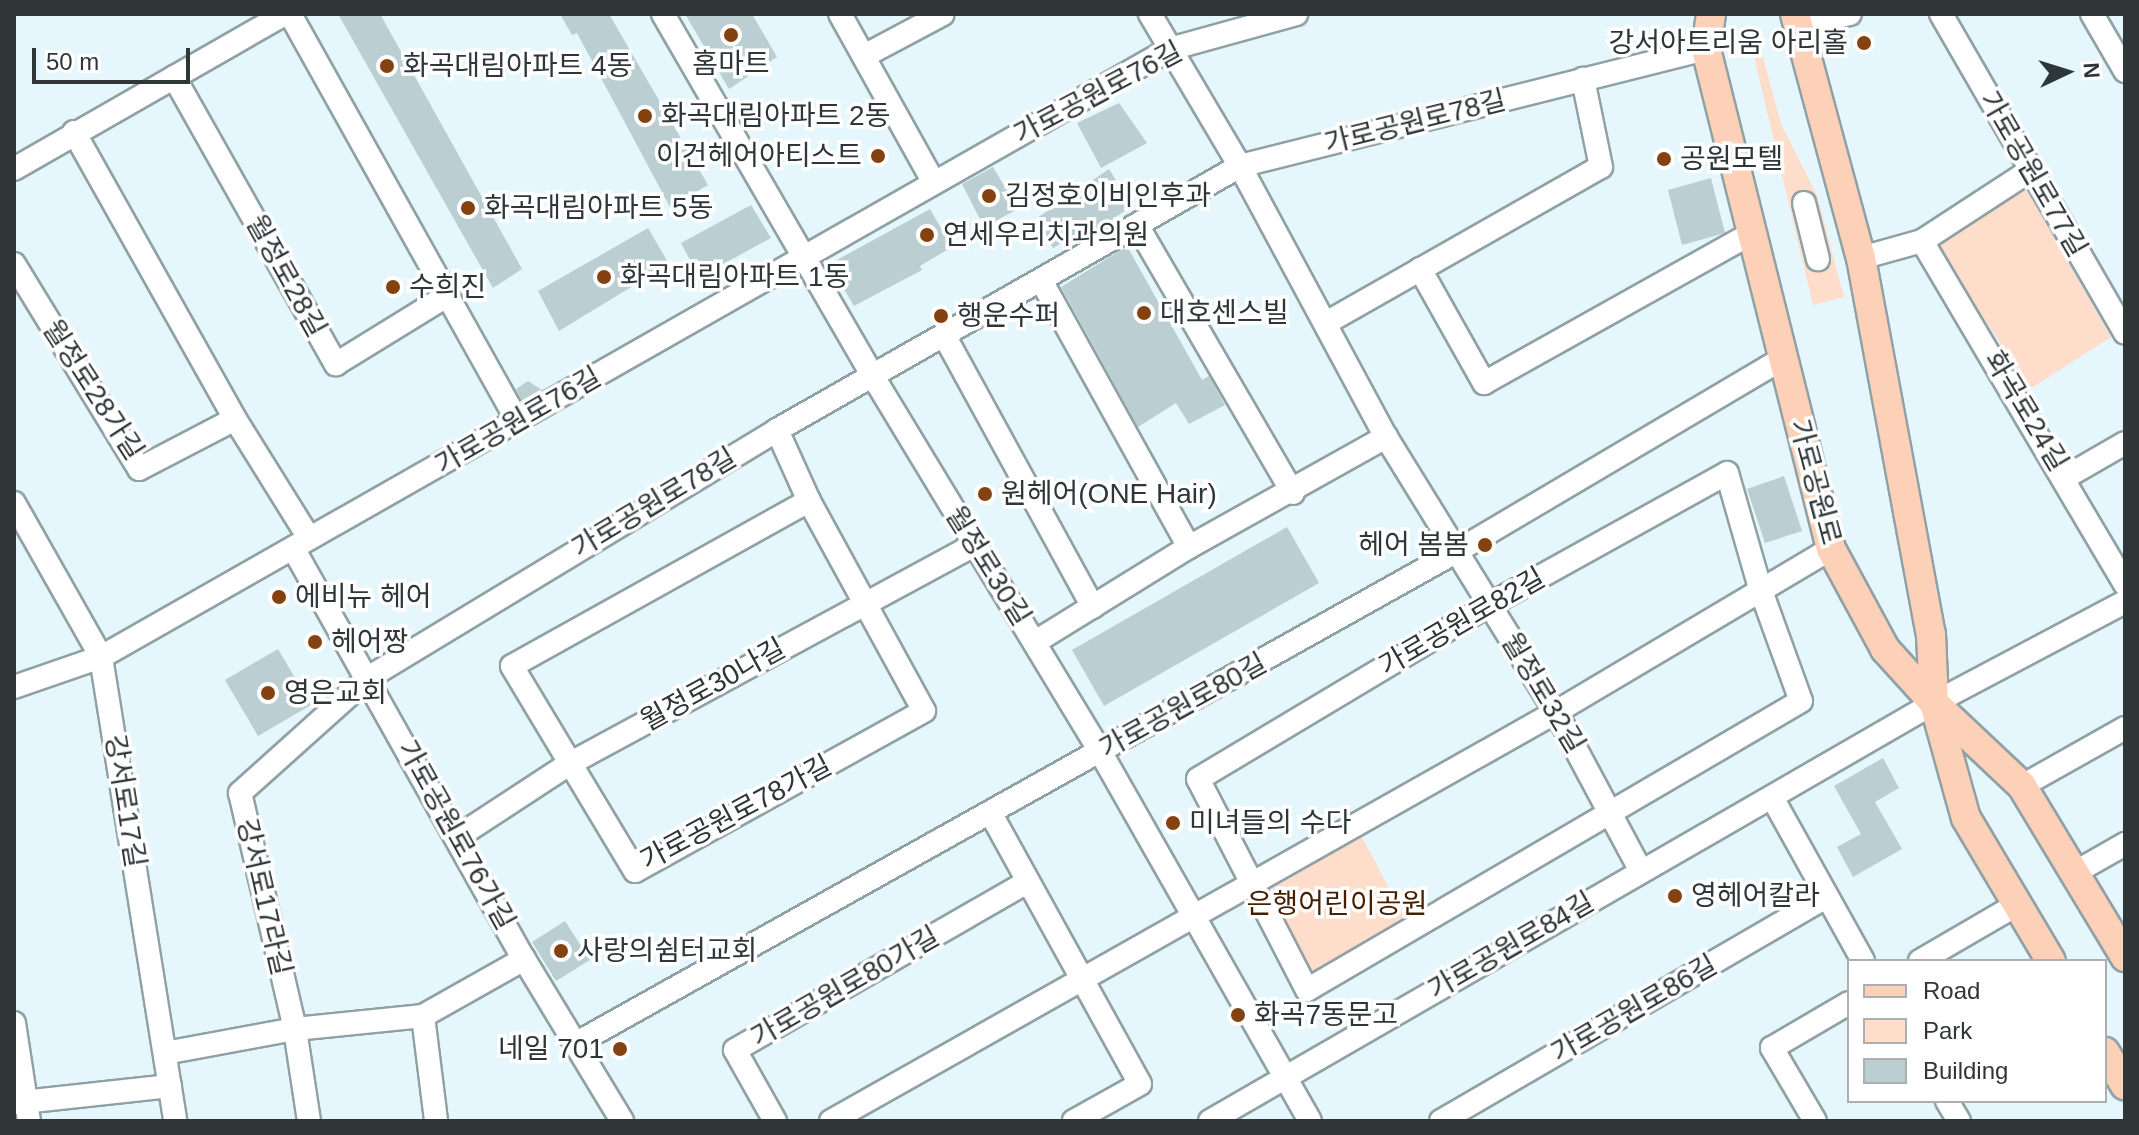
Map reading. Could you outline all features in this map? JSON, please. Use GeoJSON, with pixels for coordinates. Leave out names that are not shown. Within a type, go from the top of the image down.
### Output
{"type":"FeatureCollection","features":[{"type":"Feature","properties":{"kind":"main road","name":"가로공원로"},"geometry":{"type":"LineString","coordinates":[[1711,14],[1706,49],[1831,549],[1885,649],[1934,703],[2022,786],[2125,957]]}},
{"type":"Feature","properties":{"kind":"main road","name":"가로공원로"},"geometry":{"type":"LineString","coordinates":[[1798,20],[1861,258],[1931,634],[1934,703],[1966,818],[2050,959]]}},
{"type":"Feature","properties":{"kind":"main road"},"geometry":{"type":"LineString","coordinates":[[2107,1055],[2125,1085]]}},
{"type":"Feature","properties":{"kind":"street"},"geometry":{"type":"LineString","coordinates":[[14,169],[74,132],[288,14],[518,422]]}},
{"type":"Feature","properties":{"kind":"street","name":"월정로30길"},"geometry":{"type":"LineString","coordinates":[[663,14],[873,376],[1101,753],[1310,1121]]}},
{"type":"Feature","properties":{"kind":"street"},"geometry":{"type":"LineString","coordinates":[[840,14],[934,183]]}},
{"type":"Feature","properties":{"kind":"street"},"geometry":{"type":"LineString","coordinates":[[864,56],[943,14]]}},
{"type":"Feature","properties":{"kind":"street","name":"월정로32길"},"geometry":{"type":"LineString","coordinates":[[1150,14],[1240,166],[1386,437],[1459,550],[1489,605],[1556,712],[1614,813],[1641,871]]}},
{"type":"Feature","properties":{"kind":"street","name":"가로공원로76길"},"geometry":{"type":"LineString","coordinates":[[14,687],[101,657],[1170,49],[1268,17],[1296,14]]}},
{"type":"Feature","properties":{"kind":"street"},"geometry":{"type":"LineString","coordinates":[[1798,20],[1850,14]]}},
{"type":"Feature","properties":{"kind":"street","name":"가로공원로77길"},"geometry":{"type":"LineString","coordinates":[[1941,14],[2125,333]]}},
{"type":"Feature","properties":{"kind":"street"},"geometry":{"type":"LineString","coordinates":[[2092,14],[2125,71]]}},
{"type":"Feature","properties":{"kind":"street","name":"가로공원로78길"},"geometry":{"type":"LineString","coordinates":[[368,678],[777,430],[1042,282],[1240,166],[1706,49]]}},
{"type":"Feature","properties":{"kind":"street","name":"월정로28길"},"geometry":{"type":"LineString","coordinates":[[174,77],[336,364],[445,297]]}},
{"type":"Feature","properties":{"kind":"street"},"geometry":{"type":"LineString","coordinates":[[1326,323],[1601,167],[1583,79]]}},
{"type":"Feature","properties":{"kind":"street"},"geometry":{"type":"LineString","coordinates":[[74,132],[301,543]]}},
{"type":"Feature","properties":{"kind":"street"},"geometry":{"type":"LineString","coordinates":[[1861,258],[1922,241],[2031,170]]}},
{"type":"Feature","properties":{"kind":"street"},"geometry":{"type":"LineString","coordinates":[[1804,203],[1818,259]]}},
{"type":"Feature","properties":{"kind":"street"},"geometry":{"type":"LineString","coordinates":[[1137,225],[1293,493]]}},
{"type":"Feature","properties":{"kind":"street"},"geometry":{"type":"LineString","coordinates":[[1420,269],[1484,383],[1751,234]]}},
{"type":"Feature","properties":{"kind":"street","name":"화곡로24길"},"geometry":{"type":"LineString","coordinates":[[1922,241],[2066,477],[2125,584]]}},
{"type":"Feature","properties":{"kind":"street","name":"월정로28가길"},"geometry":{"type":"LineString","coordinates":[[14,264],[139,469],[235,419]]}},
{"type":"Feature","properties":{"kind":"street"},"geometry":{"type":"LineString","coordinates":[[1042,282],[1189,547]]}},
{"type":"Feature","properties":{"kind":"street"},"geometry":{"type":"LineString","coordinates":[[944,335],[1093,607]]}},
{"type":"Feature","properties":{"kind":"street","name":"가로공원로80길"},"geometry":{"type":"LineString","coordinates":[[577,1043],[1101,753],[1459,550],[1782,359]]}},
{"type":"Feature","properties":{"kind":"street","name":"가로공원로78가길"},"geometry":{"type":"LineString","coordinates":[[777,430],[809,501],[924,711],[635,871],[512,666],[809,501]]}},
{"type":"Feature","properties":{"kind":"street"},"geometry":{"type":"LineString","coordinates":[[1035,642],[1189,547],[1293,493],[1386,437]]}},
{"type":"Feature","properties":{"kind":"street"},"geometry":{"type":"LineString","coordinates":[[2066,477],[2125,443]]}},
{"type":"Feature","properties":{"kind":"street","name":"가로공원로82길"},"geometry":{"type":"LineString","coordinates":[[1727,473],[1760,588],[1801,701],[1307,990],[1254,881],[1198,779],[1489,605],[1727,473]]}},
{"type":"Feature","properties":{"kind":"street","name":"강서로17길"},"geometry":{"type":"LineString","coordinates":[[14,503],[101,657],[175,1121]]}},
{"type":"Feature","properties":{"kind":"street","name":"가로공원로76가길"},"geometry":{"type":"LineString","coordinates":[[301,543],[368,678],[459,836],[524,959],[622,1121]]}},
{"type":"Feature","properties":{"kind":"street","name":"월정로30나길"},"geometry":{"type":"LineString","coordinates":[[459,836],[569,764],[974,545]]}},
{"type":"Feature","properties":{"kind":"street"},"geometry":{"type":"LineString","coordinates":[[831,1121],[1556,712],[1760,588],[1831,549]]}},
{"type":"Feature","properties":{"kind":"street"},"geometry":{"type":"LineString","coordinates":[[1934,703],[2125,602]]}},
{"type":"Feature","properties":{"kind":"street","name":"강서로17라길"},"geometry":{"type":"LineString","coordinates":[[295,1029],[240,793],[368,678]]}},
{"type":"Feature","properties":{"kind":"street","name":"가로공원로84길"},"geometry":{"type":"LineString","coordinates":[[1210,1121],[1641,871],[1773,799],[1934,703]]}},
{"type":"Feature","properties":{"kind":"street"},"geometry":{"type":"LineString","coordinates":[[2022,786],[2125,728]]}},
{"type":"Feature","properties":{"kind":"street"},"geometry":{"type":"LineString","coordinates":[[1773,799],[1862,959]]}},
{"type":"Feature","properties":{"kind":"street"},"geometry":{"type":"LineString","coordinates":[[991,814],[1026,883],[1140,1084],[1074,1121]]}},
{"type":"Feature","properties":{"kind":"street"},"geometry":{"type":"LineString","coordinates":[[2074,873],[2125,844]]}},
{"type":"Feature","properties":{"kind":"street","name":"가로공원로80가길"},"geometry":{"type":"LineString","coordinates":[[775,1121],[735,1050],[1026,883]]}},
{"type":"Feature","properties":{"kind":"street","name":"가로공원로86길"},"geometry":{"type":"LineString","coordinates":[[1441,1121],[1826,897]]}},
{"type":"Feature","properties":{"kind":"street"},"geometry":{"type":"LineString","coordinates":[[1923,959],[2018,904]]}},
{"type":"Feature","properties":{"kind":"street"},"geometry":{"type":"LineString","coordinates":[[165,1053],[295,1029],[423,1016],[524,959]]}},
{"type":"Feature","properties":{"kind":"street"},"geometry":{"type":"LineString","coordinates":[[1815,1121],[1772,1048],[1847,1004]]}},
{"type":"Feature","properties":{"kind":"street"},"geometry":{"type":"LineString","coordinates":[[423,1016],[436,1121]]}},
{"type":"Feature","properties":{"kind":"street"},"geometry":{"type":"LineString","coordinates":[[14,1023],[23,1109],[170,1086]]}},
{"type":"Feature","properties":{"kind":"street"},"geometry":{"type":"LineString","coordinates":[[295,1029],[309,1121]]}},
{"type":"Feature","properties":{"kind":"street"},"geometry":{"type":"LineString","coordinates":[[1948,1103],[1959,1121]]}},
{"type":"Feature","properties":{"kind":"green space"},"geometry":{"type":"Polygon","coordinates":[[[1758,38],[1781,124],[1817,195],[1844,297],[1813,305],[1750,40],[1758,38]]]}},
{"type":"Feature","properties":{"kind":"green space"},"geometry":{"type":"Polygon","coordinates":[[[2027,189],[2111,337],[2030,389],[1935,243],[2027,189]]]}},
{"type":"Feature","properties":{"kind":"green space","name":"은행어린이공원"},"geometry":{"type":"Polygon","coordinates":[[[1361,835],[1406,920],[1311,973],[1270,887],[1361,835]]]}},
{"type":"Feature","properties":{"kind":"building"},"geometry":{"type":"Polygon","coordinates":[[[338,14],[380,14],[522,269],[493,288],[338,14]]]}},
{"type":"Feature","properties":{"kind":"building","name":"화곡대림아파트 2동"},"geometry":{"type":"Polygon","coordinates":[[[560,14],[609,14],[708,185],[670,207],[577,33],[572,35],[560,14]]]}},
{"type":"Feature","properties":{"kind":"building","name":"홈마트"},"geometry":{"type":"Polygon","coordinates":[[[685,14],[752,14],[777,57],[729,89],[685,14]]]}},
{"type":"Feature","properties":{"kind":"building"},"geometry":{"type":"Polygon","coordinates":[[[1119,103],[1147,143],[1101,168],[1077,123],[1119,103]]]}},
{"type":"Feature","properties":{"kind":"building","name":"김정호이비인후과"},"geometry":{"type":"Polygon","coordinates":[[[993,167],[1018,209],[984,227],[962,184],[993,167]]]}},
{"type":"Feature","properties":{"kind":"building"},"geometry":{"type":"Polygon","coordinates":[[[1109,169],[1132,206],[1082,240],[1078,234],[1053,248],[1037,218],[1109,169]]]}},
{"type":"Feature","properties":{"kind":"building"},"geometry":{"type":"Polygon","coordinates":[[[1711,178],[1725,233],[1682,245],[1668,190],[1711,178]]]}},
{"type":"Feature","properties":{"kind":"building"},"geometry":{"type":"Polygon","coordinates":[[[751,205],[771,238],[699,277],[681,243],[751,205]]]}},
{"type":"Feature","properties":{"kind":"building"},"geometry":{"type":"Polygon","coordinates":[[[930,209],[952,247],[920,266],[922,270],[854,306],[830,266],[930,209]]]}},
{"type":"Feature","properties":{"kind":"building","name":"화곡대림아파트 1동"},"geometry":{"type":"Polygon","coordinates":[[[648,228],[669,264],[559,331],[538,291],[648,228]]]}},
{"type":"Feature","properties":{"kind":"building"},"geometry":{"type":"Polygon","coordinates":[[[1127,246],[1202,380],[1209,376],[1225,405],[1189,424],[1176,403],[1138,427],[1061,287],[1127,246]]]}},
{"type":"Feature","properties":{"kind":"building"},"geometry":{"type":"Polygon","coordinates":[[[528,381],[542,390],[522,401],[516,389],[528,381]]]}},
{"type":"Feature","properties":{"kind":"building"},"geometry":{"type":"Polygon","coordinates":[[[1784,476],[1802,531],[1765,543],[1747,489],[1784,476]]]}},
{"type":"Feature","properties":{"kind":"building"},"geometry":{"type":"Polygon","coordinates":[[[1287,527],[1319,583],[1104,706],[1072,650],[1287,527]]]}},
{"type":"Feature","properties":{"kind":"building","name":"영은교회"},"geometry":{"type":"Polygon","coordinates":[[[278,649],[311,705],[258,736],[225,680],[278,649]]]}},
{"type":"Feature","properties":{"kind":"building"},"geometry":{"type":"Polygon","coordinates":[[[1883,758],[1899,788],[1875,802],[1902,849],[1853,877],[1837,847],[1861,834],[1834,786],[1883,758]]]}},
{"type":"Feature","properties":{"kind":"building","name":"사랑의쉼터교회"},"geometry":{"type":"Polygon","coordinates":[[[565,921],[590,960],[556,981],[532,942],[565,921]]]}},
{"type":"Feature","properties":{"kind":"place","name":"홈마트"},"geometry":{"type":"Point","coordinates":[731,35]}},
{"type":"Feature","properties":{"kind":"place","name":"강서아트리움 아리홀"},"geometry":{"type":"Point","coordinates":[1864,43]}},
{"type":"Feature","properties":{"kind":"place","name":"화곡대림아파트 4동"},"geometry":{"type":"Point","coordinates":[387,66]}},
{"type":"Feature","properties":{"kind":"place","name":"화곡대림아파트 2동"},"geometry":{"type":"Point","coordinates":[645,116]}},
{"type":"Feature","properties":{"kind":"place","name":"이건헤어아티스트"},"geometry":{"type":"Point","coordinates":[878,156]}},
{"type":"Feature","properties":{"kind":"place","name":"공원모텔"},"geometry":{"type":"Point","coordinates":[1664,159]}},
{"type":"Feature","properties":{"kind":"place","name":"김정호이비인후과"},"geometry":{"type":"Point","coordinates":[989,196]}},
{"type":"Feature","properties":{"kind":"place","name":"화곡대림아파트 5동"},"geometry":{"type":"Point","coordinates":[468,208]}},
{"type":"Feature","properties":{"kind":"place","name":"연세우리치과의원"},"geometry":{"type":"Point","coordinates":[927,235]}},
{"type":"Feature","properties":{"kind":"place","name":"화곡대림아파트 1동"},"geometry":{"type":"Point","coordinates":[604,277]}},
{"type":"Feature","properties":{"kind":"place","name":"수희진"},"geometry":{"type":"Point","coordinates":[393,287]}},
{"type":"Feature","properties":{"kind":"place","name":"대호센스빌"},"geometry":{"type":"Point","coordinates":[1144,313]}},
{"type":"Feature","properties":{"kind":"place","name":"행운수퍼"},"geometry":{"type":"Point","coordinates":[941,316]}},
{"type":"Feature","properties":{"kind":"place","name":"원헤어(ONE Hair)"},"geometry":{"type":"Point","coordinates":[985,494]}},
{"type":"Feature","properties":{"kind":"place","name":"헤어 봄봄"},"geometry":{"type":"Point","coordinates":[1485,545]}},
{"type":"Feature","properties":{"kind":"place","name":"에비뉴 헤어"},"geometry":{"type":"Point","coordinates":[279,597]}},
{"type":"Feature","properties":{"kind":"place","name":"헤어짱"},"geometry":{"type":"Point","coordinates":[315,642]}},
{"type":"Feature","properties":{"kind":"place","name":"영은교회"},"geometry":{"type":"Point","coordinates":[268,693]}},
{"type":"Feature","properties":{"kind":"place","name":"미녀들의 수다"},"geometry":{"type":"Point","coordinates":[1173,823]}},
{"type":"Feature","properties":{"kind":"place","name":"영헤어칼라"},"geometry":{"type":"Point","coordinates":[1675,896]}},
{"type":"Feature","properties":{"kind":"place","name":"사랑의쉼터교회"},"geometry":{"type":"Point","coordinates":[561,951]}},
{"type":"Feature","properties":{"kind":"place","name":"화곡7동문고"},"geometry":{"type":"Point","coordinates":[1238,1015]}},
{"type":"Feature","properties":{"kind":"place","name":"네일 701"},"geometry":{"type":"Point","coordinates":[620,1049]}}]}
